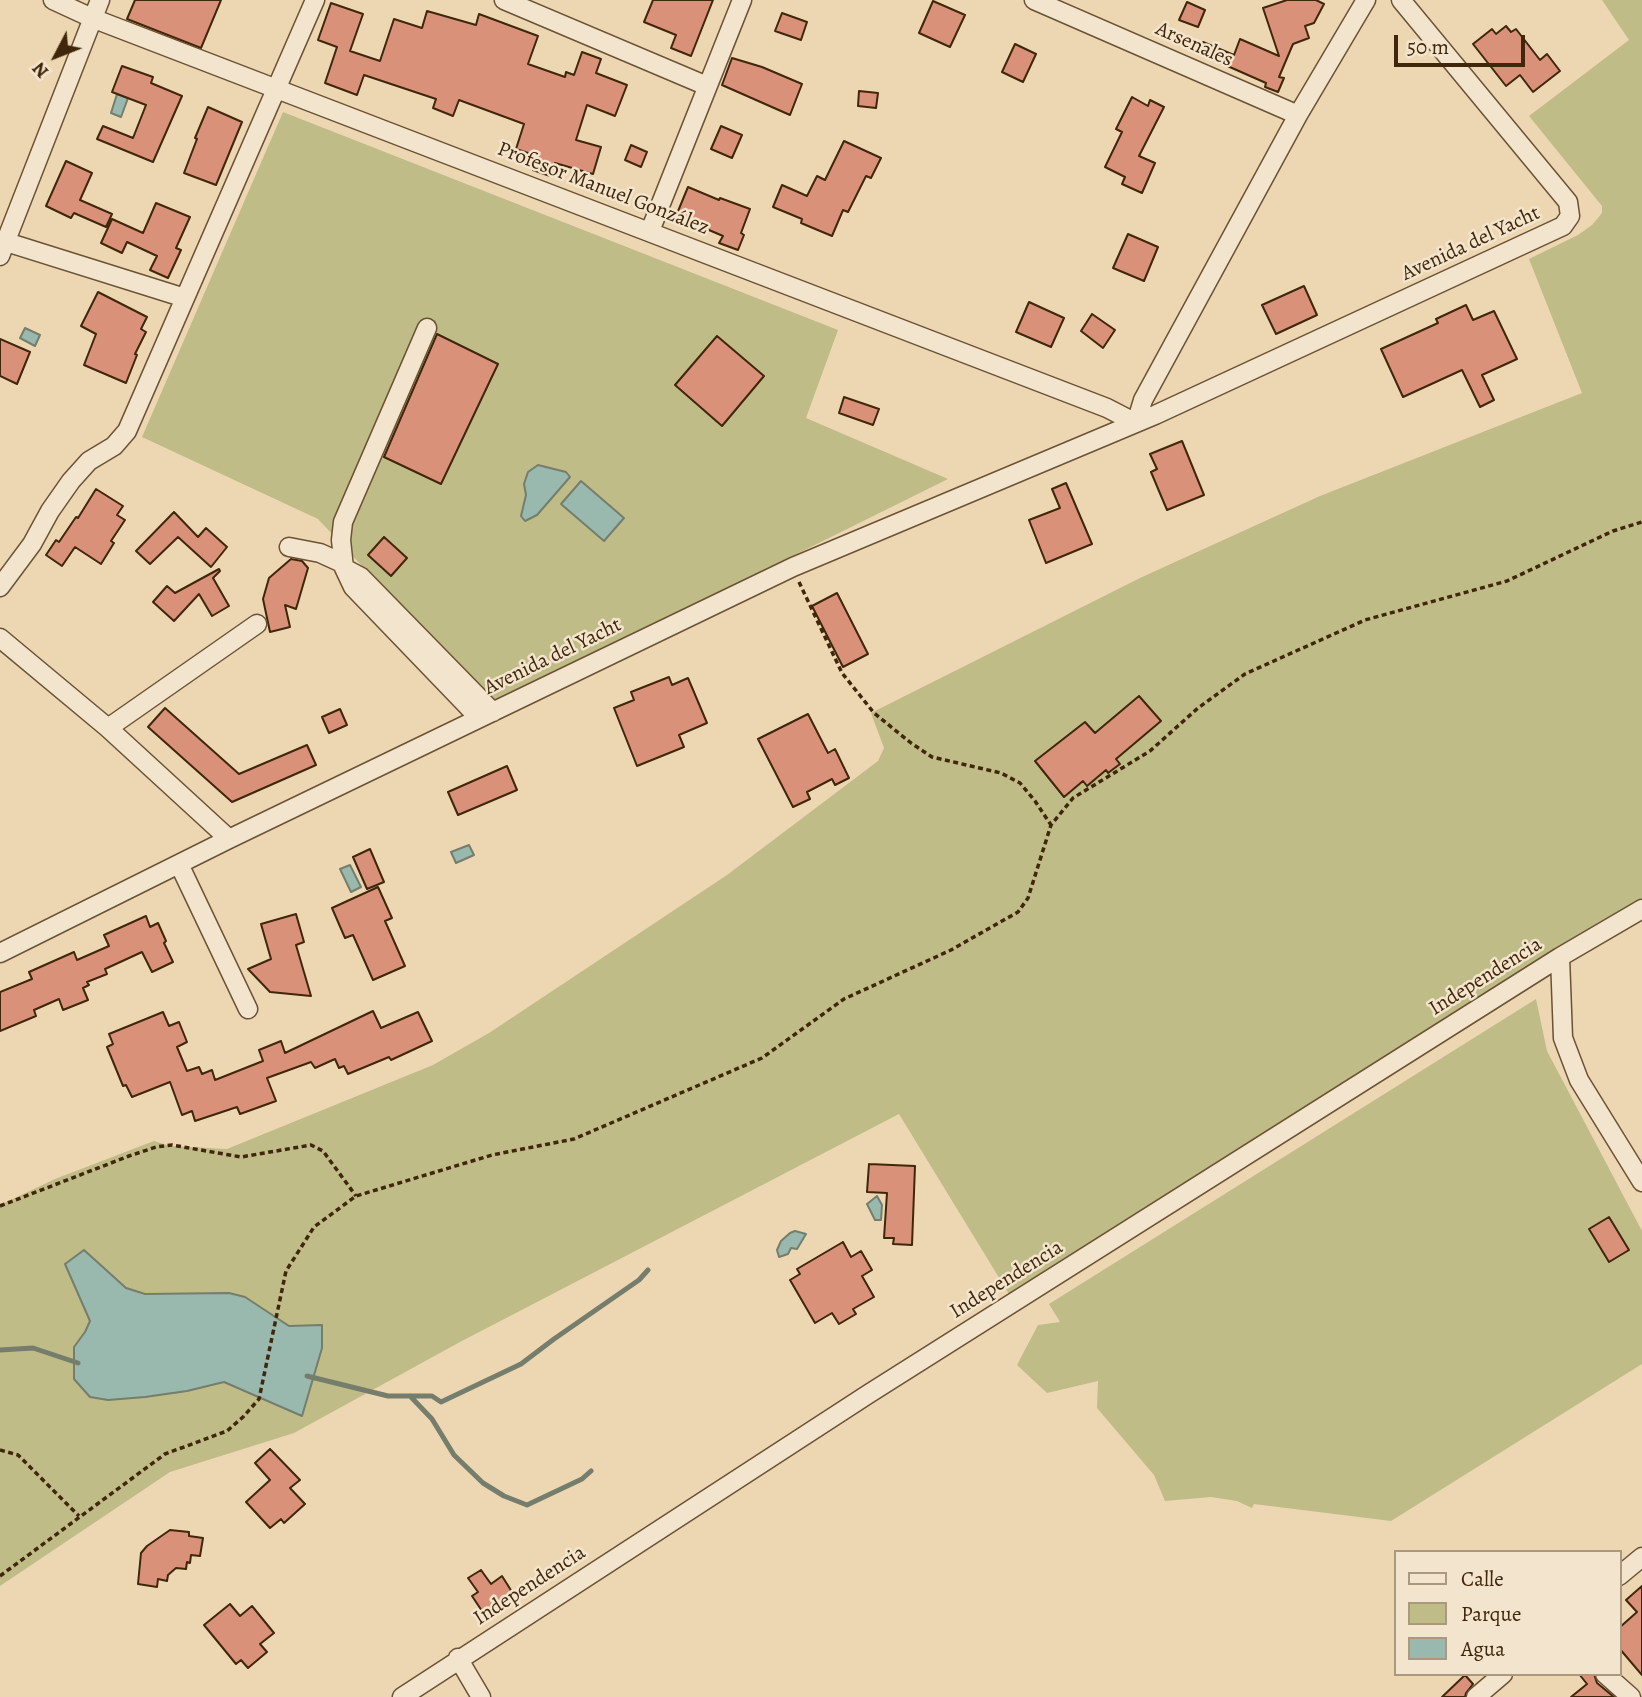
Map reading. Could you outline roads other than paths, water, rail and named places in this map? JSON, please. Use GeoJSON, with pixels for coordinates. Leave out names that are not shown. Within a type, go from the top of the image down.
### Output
{"type":"FeatureCollection","features":[{"type":"Feature","properties":{"kind":"street","name":"Profesor Manuel González"},"geometry":{"type":"LineString","coordinates":[[53,0],[92,18],[1107,408],[1136,423]]}},
{"type":"Feature","properties":{"kind":"street"},"geometry":{"type":"LineString","coordinates":[[100,0],[2,246],[186,298]]}},
{"type":"Feature","properties":{"kind":"street"},"geometry":{"type":"LineString","coordinates":[[0,587],[32,544],[71,481],[89,461],[114,446],[127,431],[314,0]]}},
{"type":"Feature","properties":{"kind":"street"},"geometry":{"type":"LineString","coordinates":[[504,0],[708,86]]}},
{"type":"Feature","properties":{"kind":"street"},"geometry":{"type":"LineString","coordinates":[[650,231],[742,0]]}},
{"type":"Feature","properties":{"kind":"street","name":"Arsenales"},"geometry":{"type":"LineString","coordinates":[[1034,0],[1298,115]]}},
{"type":"Feature","properties":{"kind":"street"},"geometry":{"type":"LineString","coordinates":[[1136,423],[1143,400],[1298,115],[1366,0]]}},
{"type":"Feature","properties":{"kind":"street","name":"Avenida del Yacht"},"geometry":{"type":"LineString","coordinates":[[0,953],[229,839],[793,567],[1136,423],[1563,226],[1570,216],[1568,202],[1401,0]]}},
{"type":"Feature","properties":{"kind":"street"},"geometry":{"type":"LineString","coordinates":[[343,566],[344,522],[426,328]]}},
{"type":"Feature","properties":{"kind":"street"},"geometry":{"type":"LineString","coordinates":[[289,547],[320,553],[361,577],[405,631],[486,715]]}},
{"type":"Feature","properties":{"kind":"street"},"geometry":{"type":"LineString","coordinates":[[108,728],[257,624]]}},
{"type":"Feature","properties":{"kind":"street"},"geometry":{"type":"LineString","coordinates":[[0,638],[108,728],[229,839]]}},
{"type":"Feature","properties":{"kind":"street"},"geometry":{"type":"LineString","coordinates":[[179,864],[248,1009]]}},
{"type":"Feature","properties":{"kind":"street","name":"Independencia"},"geometry":{"type":"LineString","coordinates":[[402,1697],[458,1658],[870,1393],[1560,957],[1642,909]]}},
{"type":"Feature","properties":{"kind":"street"},"geometry":{"type":"LineString","coordinates":[[1560,957],[1563,1038],[1579,1080],[1642,1182]]}},
{"type":"Feature","properties":{"kind":"street"},"geometry":{"type":"LineString","coordinates":[[1621,1574],[1642,1557]]}},
{"type":"Feature","properties":{"kind":"street"},"geometry":{"type":"LineString","coordinates":[[458,1658],[481,1697]]}},
{"type":"Feature","properties":{"kind":"street"},"geometry":{"type":"LineString","coordinates":[[1476,1697],[1501,1676]]}},
{"type":"Feature","properties":{"kind":"street"},"geometry":{"type":"LineString","coordinates":[[1607,1676],[1631,1697]]}},
{"type":"Feature","properties":{"kind":"water"},"geometry":{"type":"Polygon","coordinates":[[[117,94],[128,98],[121,117],[111,113],[117,94]]]}},
{"type":"Feature","properties":{"kind":"water"},"geometry":{"type":"Polygon","coordinates":[[[25,328],[40,335],[35,346],[20,338],[25,328]]]}},
{"type":"Feature","properties":{"kind":"water"},"geometry":{"type":"Polygon","coordinates":[[[538,465],[566,472],[570,477],[537,515],[525,521],[521,516],[526,495],[524,484],[528,472],[538,465]]]}},
{"type":"Feature","properties":{"kind":"water"},"geometry":{"type":"Polygon","coordinates":[[[581,481],[624,518],[604,541],[561,504],[581,481]]]}},
{"type":"Feature","properties":{"kind":"water"},"geometry":{"type":"Polygon","coordinates":[[[469,845],[474,855],[456,863],[451,852],[469,845]]]}},
{"type":"Feature","properties":{"kind":"water"},"geometry":{"type":"Polygon","coordinates":[[[350,865],[361,887],[351,892],[340,869],[350,865]]]}},
{"type":"Feature","properties":{"kind":"water"},"geometry":{"type":"Polygon","coordinates":[[[877,1196],[882,1205],[881,1220],[875,1220],[867,1204],[877,1196]]]}},
{"type":"Feature","properties":{"kind":"water"},"geometry":{"type":"Polygon","coordinates":[[[795,1231],[806,1234],[797,1249],[791,1248],[788,1254],[779,1257],[777,1250],[781,1241],[795,1231]]]}},
{"type":"Feature","properties":{"kind":"water"},"geometry":{"type":"Polygon","coordinates":[[[84,1250],[126,1288],[145,1294],[229,1293],[245,1297],[289,1326],[322,1325],[322,1348],[302,1416],[224,1382],[145,1397],[108,1400],[90,1397],[74,1379],[74,1347],[90,1321],[65,1264],[84,1250]]]}},
{"type":"Feature","properties":{"kind":"waterway"},"geometry":{"type":"LineString","coordinates":[[307,1376],[388,1396],[432,1396],[441,1402],[521,1364],[639,1280],[648,1270]]}},
{"type":"Feature","properties":{"kind":"waterway"},"geometry":{"type":"LineString","coordinates":[[0,1350],[33,1348],[78,1363]]}},
{"type":"Feature","properties":{"kind":"waterway"},"geometry":{"type":"LineString","coordinates":[[410,1396],[432,1419],[454,1455],[483,1483],[504,1496],[527,1505],[582,1479],[591,1471]]}}]}
